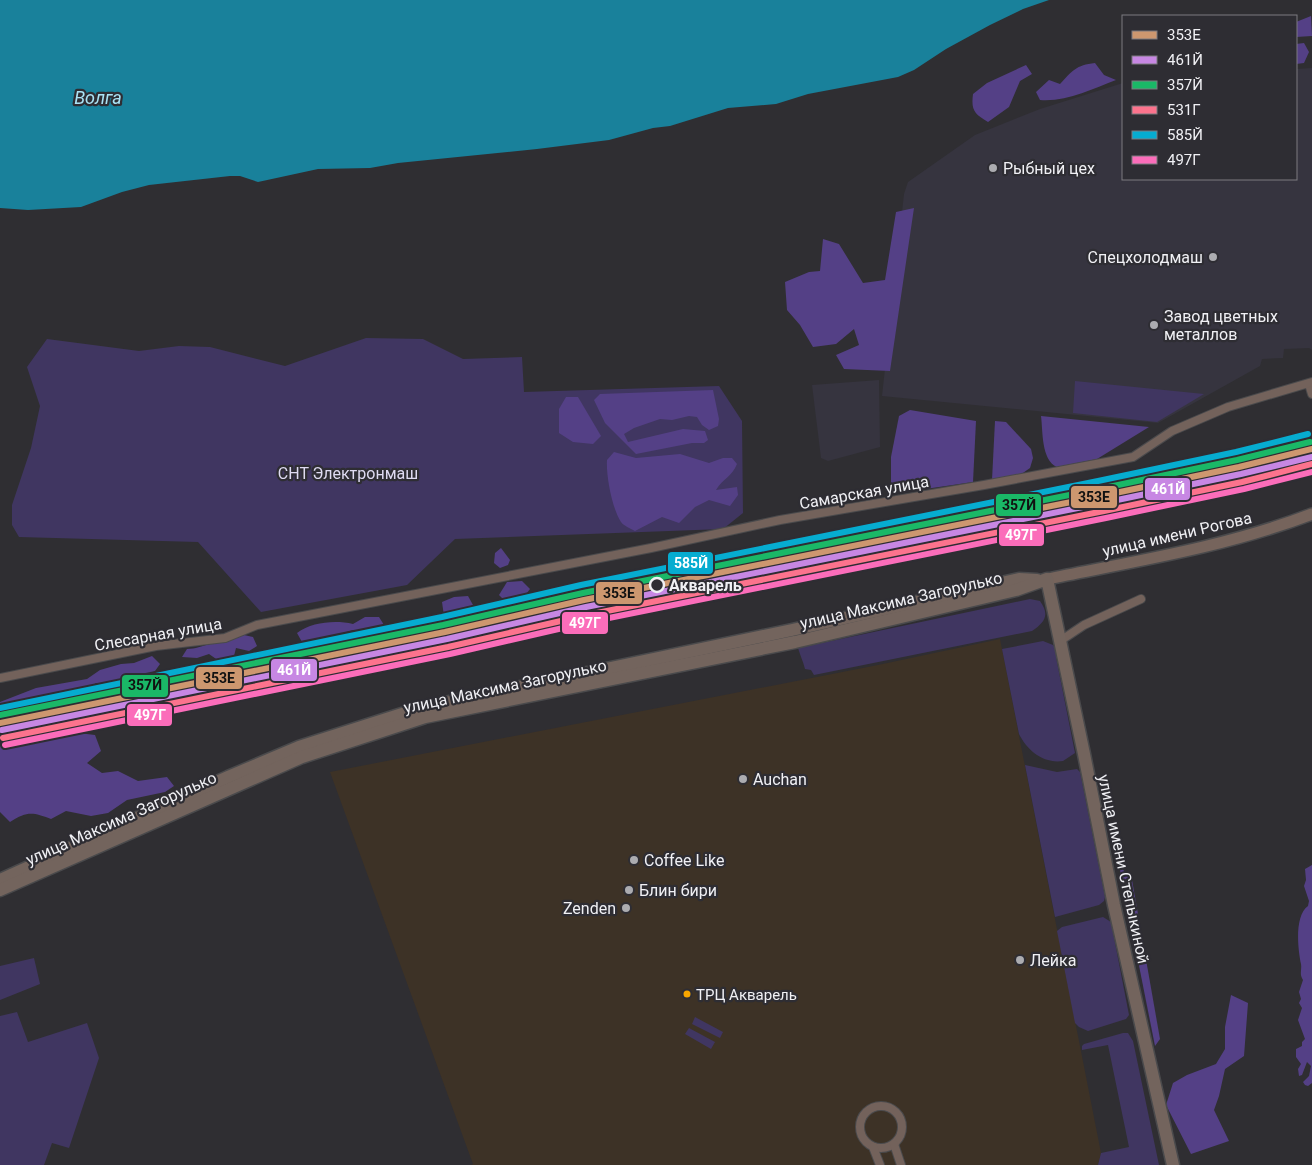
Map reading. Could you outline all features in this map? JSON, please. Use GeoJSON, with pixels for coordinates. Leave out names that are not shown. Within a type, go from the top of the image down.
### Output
{"type":"FeatureCollection","features":[{"type":"Feature","properties":{"kind":"main road","name":"улица имени Рогова"},"geometry":{"type":"LineString","coordinates":[[1043,580],[1202,548],[1230,541],[1312,514]]}},
{"type":"Feature","properties":{"kind":"main road","name":"улица Максима Загорулько"},"geometry":{"type":"LineString","coordinates":[[0,880],[228,776],[299,747],[421,708],[792,630],[1019,579],[1043,580]]}},
{"type":"Feature","properties":{"kind":"main road","name":"улица имени Степыкиной"},"geometry":{"type":"LineString","coordinates":[[1043,580],[1060,641],[1116,914],[1173,1165]]}},
{"type":"Feature","properties":{"kind":"main road","name":"улица Максима Загорулько"},"geometry":{"type":"LineString","coordinates":[[0,890],[302,756],[425,717],[795,642],[1016,590],[1043,580]]}},
{"type":"Feature","properties":{"kind":"street"},"geometry":{"type":"LineString","coordinates":[[1311,383],[1312,394]]}},
{"type":"Feature","properties":{"kind":"street","name":"Самарская улица"},"geometry":{"type":"LineString","coordinates":[[409,596],[651,548],[780,520],[988,485],[1133,457],[1172,431],[1220,410],[1311,383]]}},
{"type":"Feature","properties":{"kind":"street","name":"Слесарная улица"},"geometry":{"type":"LineString","coordinates":[[0,678],[156,646],[225,638],[257,625],[409,596]]}},
{"type":"Feature","properties":{"kind":"street"},"geometry":{"type":"LineString","coordinates":[[1060,641],[1084,625],[1141,599]]}},
{"type":"Feature","properties":{"kind":"street"},"geometry":{"type":"LineString","coordinates":[[873,1147],[888,1147],[899,1138],[902,1130],[901,1122],[898,1114],[892,1109],[884,1106],[871,1109],[864,1115],[860,1123],[862,1136],[873,1147],[880,1165]]}},
{"type":"Feature","properties":{"kind":"street"},"geometry":{"type":"LineString","coordinates":[[894,1144],[901,1165]]}},
{"type":"Feature","properties":{"kind":"shaded area"},"geometry":{"type":"Polygon","coordinates":[[[1311,16],[1312,36],[1297,37],[1297,22],[1311,16]]]}},
{"type":"Feature","properties":{"kind":"shaded area"},"geometry":{"type":"Polygon","coordinates":[[[1304,43],[1309,52],[1304,63],[1297,64],[1297,44],[1304,43]]]}},
{"type":"Feature","properties":{"kind":"shaded area"},"geometry":{"type":"Polygon","coordinates":[[[1095,63],[1104,75],[1116,80],[1070,97],[1040,100],[1036,92],[1049,80],[1060,84],[1075,69],[1083,65],[1095,63]]]}},
{"type":"Feature","properties":{"kind":"shaded area"},"geometry":{"type":"Polygon","coordinates":[[[1026,65],[1032,74],[1020,81],[1009,107],[988,122],[974,111],[973,94],[987,83],[1026,65]]]}},
{"type":"Feature","properties":{"kind":"shaded area"},"geometry":{"type":"Polygon","coordinates":[[[1312,68],[1312,350],[1309,348],[1284,349],[1283,358],[1262,359],[1260,366],[1158,423],[882,396],[904,194],[908,182],[975,135],[1040,109],[1122,83],[1122,180],[1297,180],[1297,69],[1312,68]]]}},
{"type":"Feature","properties":{"kind":"shaded area"},"geometry":{"type":"Polygon","coordinates":[[[914,208],[890,371],[844,369],[836,355],[859,345],[854,329],[836,344],[813,347],[800,325],[787,310],[785,282],[809,272],[820,271],[823,239],[839,244],[863,283],[885,280],[896,212],[914,208]]]}},
{"type":"Feature","properties":{"kind":"shaded area"},"geometry":{"type":"Polygon","coordinates":[[[879,380],[880,447],[828,461],[821,458],[812,385],[879,380]]]}},
{"type":"Feature","properties":{"kind":"shaded area"},"geometry":{"type":"Polygon","coordinates":[[[713,390],[719,419],[718,426],[709,430],[702,425],[697,417],[689,416],[672,420],[660,419],[634,428],[624,434],[628,442],[683,429],[705,431],[708,440],[704,443],[692,443],[636,454],[605,423],[594,400],[600,394],[713,390]]]}},
{"type":"Feature","properties":{"kind":"shaded area"},"geometry":{"type":"Polygon","coordinates":[[[566,397],[578,397],[601,436],[593,444],[573,442],[559,433],[559,409],[566,397]]]}},
{"type":"Feature","properties":{"kind":"shaded area"},"geometry":{"type":"Polygon","coordinates":[[[910,410],[976,421],[973,482],[898,493],[891,482],[891,457],[899,416],[910,410]]]}},
{"type":"Feature","properties":{"kind":"shaded area"},"geometry":{"type":"Polygon","coordinates":[[[1041,416],[1149,427],[1097,459],[1057,467],[1045,452],[1041,416]]]}},
{"type":"Feature","properties":{"kind":"shaded area"},"geometry":{"type":"Polygon","coordinates":[[[995,421],[1006,422],[1031,449],[1033,458],[1030,468],[1020,475],[992,480],[995,421]]]}},
{"type":"Feature","properties":{"kind":"shaded area"},"geometry":{"type":"Polygon","coordinates":[[[614,452],[636,458],[680,454],[709,463],[723,458],[732,458],[737,464],[735,468],[716,490],[737,487],[738,495],[730,506],[709,500],[695,507],[679,523],[662,517],[635,531],[621,522],[612,500],[607,460],[614,452]]]}},
{"type":"Feature","properties":{"kind":"shaded area"},"geometry":{"type":"Polygon","coordinates":[[[501,548],[510,560],[508,565],[500,568],[494,563],[495,553],[501,548]]]}},
{"type":"Feature","properties":{"kind":"shaded area"},"geometry":{"type":"Polygon","coordinates":[[[522,581],[530,589],[523,598],[504,600],[499,595],[507,582],[522,581]]]}},
{"type":"Feature","properties":{"kind":"shaded area"},"geometry":{"type":"Polygon","coordinates":[[[468,596],[473,605],[451,617],[444,616],[442,602],[454,597],[468,596]]]}},
{"type":"Feature","properties":{"kind":"shaded area"},"geometry":{"type":"Polygon","coordinates":[[[365,617],[379,617],[384,625],[372,630],[353,630],[330,637],[302,642],[297,633],[317,624],[339,622],[353,624],[365,617]]]}},
{"type":"Feature","properties":{"kind":"shaded area"},"geometry":{"type":"Polygon","coordinates":[[[244,635],[253,637],[257,646],[249,651],[236,648],[231,660],[219,661],[209,654],[197,658],[182,657],[187,649],[244,635]]]}},
{"type":"Feature","properties":{"kind":"shaded area"},"geometry":{"type":"Polygon","coordinates":[[[1000,639],[1101,1153],[1098,1165],[471,1165],[473,1164],[330,772],[878,665],[1000,639]]]}},
{"type":"Feature","properties":{"kind":"shaded area"},"geometry":{"type":"Polygon","coordinates":[[[152,656],[160,664],[155,671],[140,678],[122,679],[112,684],[96,683],[86,690],[72,694],[57,692],[43,699],[0,704],[0,702],[36,688],[87,679],[100,670],[121,664],[134,663],[152,656]]]}},
{"type":"Feature","properties":{"kind":"shaded area"},"geometry":{"type":"Polygon","coordinates":[[[62,731],[95,735],[101,751],[87,763],[102,773],[118,771],[138,781],[167,777],[174,786],[165,792],[127,800],[108,813],[91,816],[66,811],[51,819],[39,815],[26,814],[10,822],[0,812],[0,746],[62,731]]]}},
{"type":"Feature","properties":{"kind":"shaded area"},"geometry":{"type":"Polygon","coordinates":[[[1119,865],[1132,880],[1160,1039],[1155,1046],[1119,865]]]}},
{"type":"Feature","properties":{"kind":"shaded area"},"geometry":{"type":"Polygon","coordinates":[[[1312,865],[1312,1083],[1308,1086],[1303,1082],[1309,1076],[1311,1066],[1307,1062],[1302,1075],[1299,1076],[1298,1069],[1301,1064],[1296,1057],[1296,1049],[1302,1046],[1302,1042],[1305,1039],[1298,1020],[1302,1008],[1299,1003],[1301,999],[1299,992],[1303,980],[1298,934],[1301,917],[1309,901],[1304,886],[1306,880],[1305,869],[1312,865]]]}},
{"type":"Feature","properties":{"kind":"shaded area"},"geometry":{"type":"Polygon","coordinates":[[[1231,995],[1248,1003],[1244,1056],[1225,1069],[1214,1110],[1229,1141],[1191,1154],[1166,1105],[1173,1083],[1187,1075],[1216,1064],[1225,1049],[1225,1027],[1231,995]]]}},
{"type":"Feature","properties":{"kind":"green space","name":"СНТ Электронмаш"},"geometry":{"type":"Polygon","coordinates":[[[366,338],[423,339],[463,359],[522,357],[524,392],[719,386],[742,421],[743,513],[723,529],[455,539],[407,585],[261,612],[198,542],[19,537],[12,525],[12,505],[31,448],[40,406],[27,367],[47,339],[139,351],[179,346],[210,347],[285,366],[366,338]]]}},
{"type":"Feature","properties":{"kind":"green space"},"geometry":{"type":"Polygon","coordinates":[[[1075,381],[1204,394],[1157,422],[1073,413],[1075,381]]]}},
{"type":"Feature","properties":{"kind":"green space"},"geometry":{"type":"Polygon","coordinates":[[[1030,599],[1040,601],[1045,610],[1045,618],[1032,631],[814,675],[811,670],[805,669],[798,648],[1030,599]]]}},
{"type":"Feature","properties":{"kind":"green space"},"geometry":{"type":"Polygon","coordinates":[[[1043,641],[1053,645],[1060,655],[1056,657],[1075,753],[1063,761],[1049,760],[1036,755],[1022,740],[1019,734],[1002,649],[1043,641]]]}},
{"type":"Feature","properties":{"kind":"green space"},"geometry":{"type":"Polygon","coordinates":[[[1025,765],[1057,772],[1077,769],[1080,772],[1105,897],[1104,901],[1099,905],[1055,917],[1025,765]]]}},
{"type":"Feature","properties":{"kind":"green space"},"geometry":{"type":"Polygon","coordinates":[[[1103,917],[1111,922],[1129,1015],[1126,1019],[1088,1031],[1075,1023],[1057,931],[1062,927],[1103,917]]]}},
{"type":"Feature","properties":{"kind":"green space"},"geometry":{"type":"Polygon","coordinates":[[[34,958],[40,984],[0,1000],[0,966],[34,958]]]}},
{"type":"Feature","properties":{"kind":"green space"},"geometry":{"type":"Polygon","coordinates":[[[17,1012],[28,1042],[87,1023],[99,1058],[69,1148],[52,1143],[44,1165],[0,1165],[0,1016],[17,1012]]]}},
{"type":"Feature","properties":{"kind":"green space"},"geometry":{"type":"Polygon","coordinates":[[[695,1017],[723,1032],[720,1038],[692,1024],[695,1017]]]}},
{"type":"Feature","properties":{"kind":"green space"},"geometry":{"type":"Polygon","coordinates":[[[689,1028],[715,1042],[711,1049],[685,1034],[689,1028]]]}},
{"type":"Feature","properties":{"kind":"green space"},"geometry":{"type":"Polygon","coordinates":[[[1128,1033],[1133,1041],[1159,1165],[1098,1165],[1101,1153],[1129,1147],[1108,1045],[1082,1050],[1082,1046],[1128,1033]]]}},
{"type":"Feature","properties":{"kind":"water","name":"Волга"},"geometry":{"type":"Polygon","coordinates":[[[0,0],[1049,0],[1023,9],[990,25],[946,49],[914,70],[898,77],[808,94],[776,104],[728,108],[670,126],[653,128],[609,140],[398,163],[370,168],[318,169],[258,182],[240,176],[230,176],[149,185],[122,192],[81,207],[28,210],[0,208],[0,0]]]}},
{"type":"Feature","properties":{"kind":"transit line","name":"585Й"},"geometry":{"type":"LineString","coordinates":[[0,708],[442,617],[581,585],[1098,481],[1236,452],[1308,434]]}},
{"type":"Feature","properties":{"kind":"transit line","name":"357Й"},"geometry":{"type":"LineString","coordinates":[[0,715],[443,625],[583,593],[1099,489],[1237,460],[1310,442]]}},
{"type":"Feature","properties":{"kind":"transit line","name":"353Е"},"geometry":{"type":"LineString","coordinates":[[0,723],[445,632],[584,600],[1101,496],[1239,467],[1312,449]]}},
{"type":"Feature","properties":{"kind":"transit line","name":"461Й"},"geometry":{"type":"LineString","coordinates":[[2,730],[447,639],[586,607],[1103,503],[1312,457]]}},
{"type":"Feature","properties":{"kind":"transit line","name":"531Г"},"geometry":{"type":"LineString","coordinates":[[3,738],[448,647],[587,615],[1104,511],[1242,482],[1312,464]]}},
{"type":"Feature","properties":{"kind":"transit line","name":"497Г"},"geometry":{"type":"LineString","coordinates":[[5,745],[450,654],[589,622],[1106,518],[1244,489],[1312,472]]}},
{"type":"Feature","properties":{"kind":"place","name":"Рыбный цех"},"geometry":{"type":"Point","coordinates":[993,168]}},
{"type":"Feature","properties":{"kind":"place","name":"Спецхолодмаш"},"geometry":{"type":"Point","coordinates":[1213,257]}},
{"type":"Feature","properties":{"kind":"place","name":"Завод цветных металлов"},"geometry":{"type":"Point","coordinates":[1154,325]}},
{"type":"Feature","properties":{"kind":"place","name":"Акварель"},"geometry":{"type":"Point","coordinates":[657,585]}},
{"type":"Feature","properties":{"kind":"place","name":"Auchan"},"geometry":{"type":"Point","coordinates":[743,779]}},
{"type":"Feature","properties":{"kind":"place","name":"Coffee Like"},"geometry":{"type":"Point","coordinates":[634,860]}},
{"type":"Feature","properties":{"kind":"place","name":"Блин бири"},"geometry":{"type":"Point","coordinates":[629,890]}},
{"type":"Feature","properties":{"kind":"place","name":"Zenden"},"geometry":{"type":"Point","coordinates":[626,908]}},
{"type":"Feature","properties":{"kind":"place","name":"Лейка"},"geometry":{"type":"Point","coordinates":[1020,960]}},
{"type":"Feature","properties":{"kind":"place","name":"ТРЦ Акварель"},"geometry":{"type":"Point","coordinates":[687,994]}}]}
